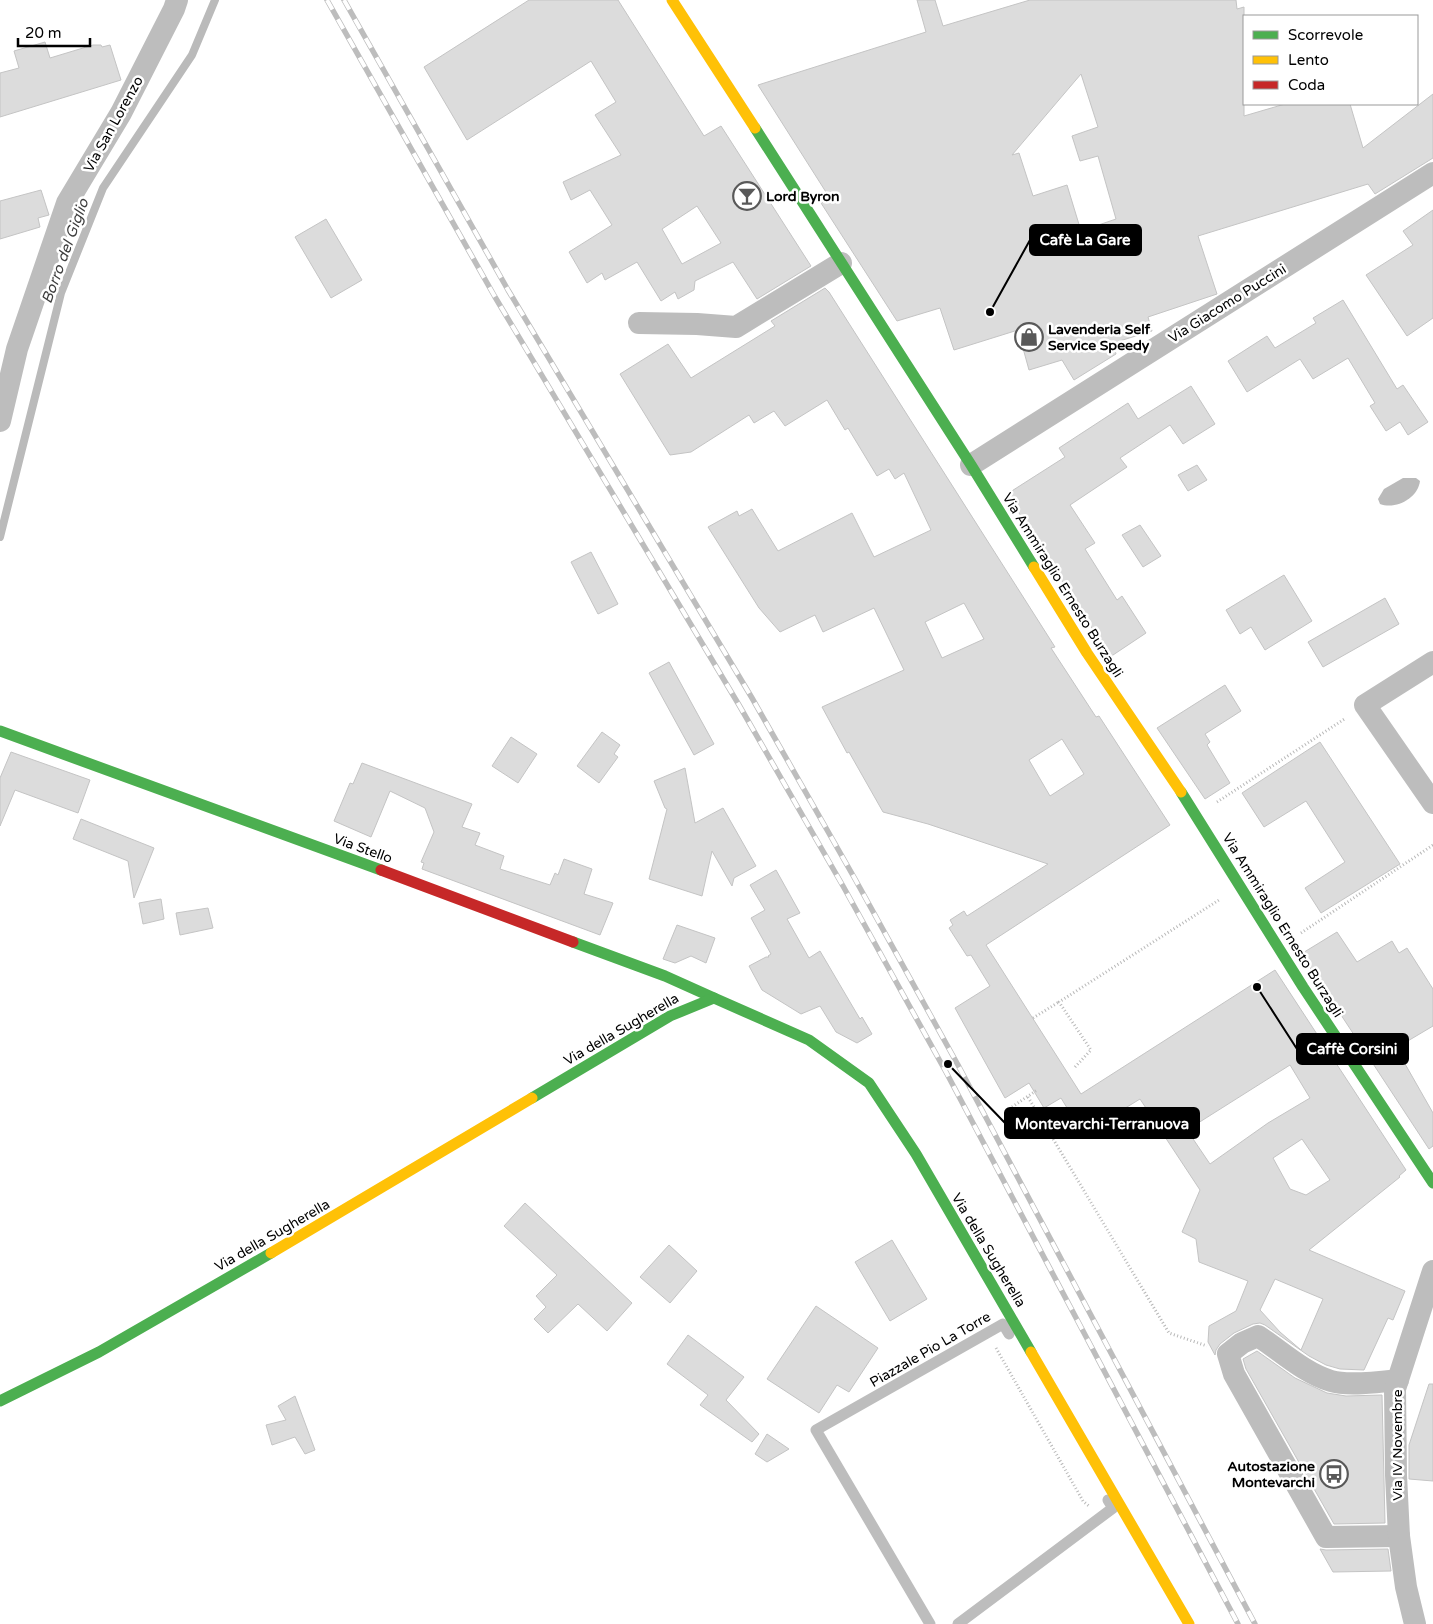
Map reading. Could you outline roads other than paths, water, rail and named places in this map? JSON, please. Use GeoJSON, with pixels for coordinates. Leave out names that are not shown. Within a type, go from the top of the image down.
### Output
{"type":"FeatureCollection","features":[{"type":"Feature","properties":{"kind":"street","name":"Via San Lorenzo"},"geometry":{"type":"LineString","coordinates":[[0,421],[17,349],[67,203],[121,113],[174,10],[177,0]]}},
{"type":"Feature","properties":{"kind":"street","name":"Via Ammiraglio Ernesto Burzagli"},"geometry":{"type":"LineString","coordinates":[[672,0],[971,466],[1087,653],[1195,813],[1303,987],[1433,1183]]}},
{"type":"Feature","properties":{"kind":"street","name":"Via Giacomo Puccini"},"geometry":{"type":"LineString","coordinates":[[971,466],[1433,174]]}},
{"type":"Feature","properties":{"kind":"street"},"geometry":{"type":"LineString","coordinates":[[639,323],[736,327],[841,262]]}},
{"type":"Feature","properties":{"kind":"street"},"geometry":{"type":"LineString","coordinates":[[1433,662],[1365,705],[1433,803]]}},
{"type":"Feature","properties":{"kind":"street","name":"Via Stello"},"geometry":{"type":"LineString","coordinates":[[0,731],[683,982],[714,998]]}},
{"type":"Feature","properties":{"kind":"street","name":"Via della Sugherella"},"geometry":{"type":"LineString","coordinates":[[0,1401],[73,1367],[144,1327],[377,1191],[670,1016],[714,998],[809,1040],[869,1083],[916,1154],[1189,1624]]}},
{"type":"Feature","properties":{"kind":"street","name":"Via IV Novembre"},"geometry":{"type":"LineString","coordinates":[[1415,1624],[1406,1587],[1399,1536],[1395,1465],[1395,1389],[1433,1271]]}},
{"type":"Feature","properties":{"kind":"street"},"geometry":{"type":"LineString","coordinates":[[1398,1380],[1373,1384],[1332,1382],[1306,1369],[1258,1336],[1242,1343],[1228,1354],[1234,1374],[1326,1537],[1399,1536]]}},
{"type":"Feature","properties":{"kind":"lane","name":"Piazzale Pio La Torre"},"geometry":{"type":"LineString","coordinates":[[930,1624],[816,1430],[1003,1324],[1113,1508],[958,1624]]}},
{"type":"Feature","properties":{"kind":"waterway","name":"Borro del Giglio"},"geometry":{"type":"LineString","coordinates":[[0,537],[61,293],[103,188],[192,55],[215,0]]}},
{"type":"Feature","properties":{"kind":"railway"},"geometry":{"type":"LineString","coordinates":[[327,0],[495,297],[739,705],[843,886],[946,1072],[1238,1624]]}},
{"type":"Feature","properties":{"kind":"railway"},"geometry":{"type":"LineString","coordinates":[[344,0],[508,290],[752,698],[855,879],[958,1065],[1255,1624]]}},
{"type":"Feature","properties":{"kind":"place","name":"Lord Byron"},"geometry":{"type":"Point","coordinates":[747,196]}},
{"type":"Feature","properties":{"kind":"place","name":"Cafè La Gare"},"geometry":{"type":"Point","coordinates":[990,312]}},
{"type":"Feature","properties":{"kind":"place","name":"Lavenderia Self Service Speedy"},"geometry":{"type":"Point","coordinates":[1029,337]}},
{"type":"Feature","properties":{"kind":"place","name":"Caffè Corsini"},"geometry":{"type":"Point","coordinates":[1257,987]}},
{"type":"Feature","properties":{"kind":"place","name":"Montevarchi-Terranuova"},"geometry":{"type":"Point","coordinates":[948,1064]}},
{"type":"Feature","properties":{"kind":"place","name":"Autostazione Montevarchi"},"geometry":{"type":"Point","coordinates":[1334,1474]}}]}
